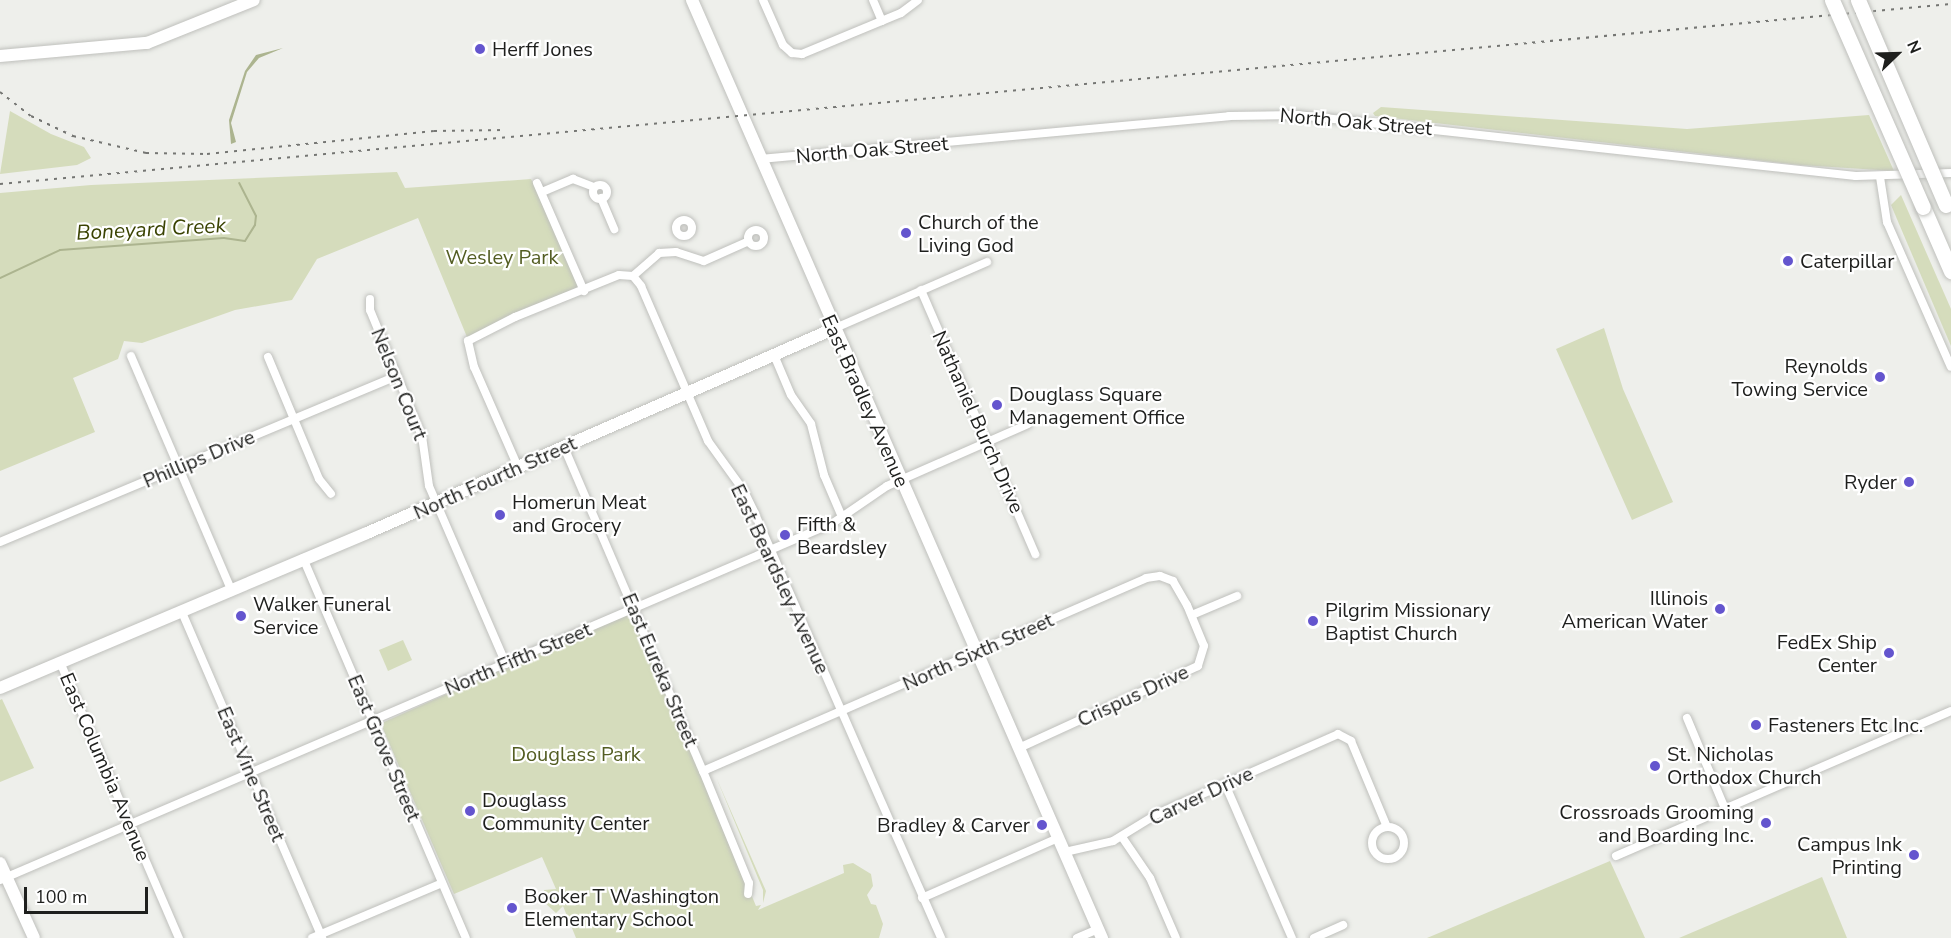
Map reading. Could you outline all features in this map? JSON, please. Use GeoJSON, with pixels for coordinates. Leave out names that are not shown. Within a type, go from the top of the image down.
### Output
{"type":"FeatureCollection","features":[{"type":"Feature","properties":{"kind":"highway"},"geometry":{"type":"LineString","coordinates":[[1832,0],[1951,271]]}},
{"type":"Feature","properties":{"kind":"highway"},"geometry":{"type":"LineString","coordinates":[[1858,0],[1949,210]]}},
{"type":"Feature","properties":{"kind":"street"},"geometry":{"type":"LineString","coordinates":[[0,56],[147,43],[254,0]]}},
{"type":"Feature","properties":{"kind":"street","name":"East Bradley Avenue"},"geometry":{"type":"LineString","coordinates":[[692,0],[899,481],[1100,933]]}},
{"type":"Feature","properties":{"kind":"street"},"geometry":{"type":"LineString","coordinates":[[763,0],[783,45],[792,53],[810,52],[882,21],[918,0]]}},
{"type":"Feature","properties":{"kind":"street"},"geometry":{"type":"LineString","coordinates":[[873,0],[882,21]]}},
{"type":"Feature","properties":{"kind":"street","name":"North Oak Street"},"geometry":{"type":"LineString","coordinates":[[760,159],[1236,116],[1297,115],[1880,177],[1951,173]]}},
{"type":"Feature","properties":{"kind":"street"},"geometry":{"type":"LineString","coordinates":[[1880,177],[1887,222],[1951,367]]}},
{"type":"Feature","properties":{"kind":"street"},"geometry":{"type":"LineString","coordinates":[[542,192],[573,179],[594,187],[600,185],[606,188],[606,195],[601,198],[614,229]]}},
{"type":"Feature","properties":{"kind":"street"},"geometry":{"type":"LineString","coordinates":[[537,183],[584,291]]}},
{"type":"Feature","properties":{"kind":"street"},"geometry":{"type":"LineString","coordinates":[[676,252],[682,236]]}},
{"type":"Feature","properties":{"kind":"street"},"geometry":{"type":"LineString","coordinates":[[518,467],[471,358],[468,340],[515,317],[619,275],[633,276],[649,259],[676,252],[704,261],[749,241]]}},
{"type":"Feature","properties":{"kind":"street","name":"North Fourth Street"},"geometry":{"type":"LineString","coordinates":[[0,688],[436,503],[987,262]]}},
{"type":"Feature","properties":{"kind":"street","name":"East Beardsley Avenue"},"geometry":{"type":"LineString","coordinates":[[633,276],[646,297],[716,454],[744,491],[941,938]]}},
{"type":"Feature","properties":{"kind":"street","name":"Nathaniel Burch Drive"},"geometry":{"type":"LineString","coordinates":[[921,290],[1035,554]]}},
{"type":"Feature","properties":{"kind":"street","name":"Nelson Court"},"geometry":{"type":"LineString","coordinates":[[370,298],[370,310],[422,436],[426,477],[506,664]]}},
{"type":"Feature","properties":{"kind":"street"},"geometry":{"type":"LineString","coordinates":[[774,355],[791,395],[811,424],[825,475],[842,516]]}},
{"type":"Feature","properties":{"kind":"street"},"geometry":{"type":"LineString","coordinates":[[131,356],[231,589]]}},
{"type":"Feature","properties":{"kind":"street"},"geometry":{"type":"LineString","coordinates":[[268,357],[319,479],[331,494]]}},
{"type":"Feature","properties":{"kind":"street","name":"Phillips Drive"},"geometry":{"type":"LineString","coordinates":[[0,542],[397,376]]}},
{"type":"Feature","properties":{"kind":"street","name":"North Fifth Street"},"geometry":{"type":"LineString","coordinates":[[4,878],[771,550],[842,516],[899,481],[1028,424]]}},
{"type":"Feature","properties":{"kind":"street","name":"East Eureka Street"},"geometry":{"type":"LineString","coordinates":[[564,447],[703,771],[749,884],[748,894]]}},
{"type":"Feature","properties":{"kind":"street","name":"East Grove Street"},"geometry":{"type":"LineString","coordinates":[[303,558],[466,938]]}},
{"type":"Feature","properties":{"kind":"street","name":"North Sixth Street"},"geometry":{"type":"LineString","coordinates":[[703,771],[1154,576],[1173,581],[1192,615]]}},
{"type":"Feature","properties":{"kind":"street"},"geometry":{"type":"LineString","coordinates":[[1192,615],[1237,596]]}},
{"type":"Feature","properties":{"kind":"street","name":"East Vine Street"},"geometry":{"type":"LineString","coordinates":[[181,610],[318,937]]}},
{"type":"Feature","properties":{"kind":"street","name":"Crispus Drive"},"geometry":{"type":"LineString","coordinates":[[1019,748],[1192,671],[1204,653],[1192,615]]}},
{"type":"Feature","properties":{"kind":"street","name":"East Columbia Avenue"},"geometry":{"type":"LineString","coordinates":[[60,662],[179,938]]}},
{"type":"Feature","properties":{"kind":"street"},"geometry":{"type":"LineString","coordinates":[[1616,856],[1951,711]]}},
{"type":"Feature","properties":{"kind":"street"},"geometry":{"type":"LineString","coordinates":[[1686,718],[1725,809]]}},
{"type":"Feature","properties":{"kind":"street","name":"Carver Drive"},"geometry":{"type":"LineString","coordinates":[[1065,852],[1122,837],[1157,813],[1338,734],[1351,741],[1387,827]]}},
{"type":"Feature","properties":{"kind":"street"},"geometry":{"type":"LineString","coordinates":[[1225,784],[1292,938]]}},
{"type":"Feature","properties":{"kind":"street"},"geometry":{"type":"LineString","coordinates":[[1122,837],[1150,878],[1176,938]]}},
{"type":"Feature","properties":{"kind":"street"},"geometry":{"type":"LineString","coordinates":[[922,898],[1058,838]]}},
{"type":"Feature","properties":{"kind":"street"},"geometry":{"type":"LineString","coordinates":[[0,863],[4,878],[34,938]]}},
{"type":"Feature","properties":{"kind":"street"},"geometry":{"type":"LineString","coordinates":[[318,937],[442,883]]}},
{"type":"Feature","properties":{"kind":"street"},"geometry":{"type":"LineString","coordinates":[[1314,938],[1343,925]]}},
{"type":"Feature","properties":{"kind":"street"},"geometry":{"type":"LineString","coordinates":[[1077,938],[1100,933]]}},
{"type":"Feature","properties":{"kind":"green space"},"geometry":{"type":"Polygon","coordinates":[[[1381,107],[1687,129],[1869,115],[1894,171],[1800,165],[1375,116],[1373,113],[1381,107]]]}},
{"type":"Feature","properties":{"kind":"green space"},"geometry":{"type":"Polygon","coordinates":[[[10,111],[51,134],[84,147],[91,158],[77,165],[0,174],[10,111]]]}},
{"type":"Feature","properties":{"kind":"green space","name":"Wesley Park"},"geometry":{"type":"Polygon","coordinates":[[[397,172],[405,188],[531,179],[584,291],[467,337],[418,218],[317,259],[292,300],[235,310],[142,343],[124,341],[118,359],[73,378],[95,432],[0,471],[0,193],[91,185],[397,172]]]}},
{"type":"Feature","properties":{"kind":"green space"},"geometry":{"type":"Polygon","coordinates":[[[1901,195],[1951,309],[1951,346],[1891,205],[1901,195]]]}},
{"type":"Feature","properties":{"kind":"green space"},"geometry":{"type":"Polygon","coordinates":[[[1604,328],[1623,389],[1673,502],[1632,520],[1556,349],[1604,328]]]}},
{"type":"Feature","properties":{"kind":"green space","name":"Douglass Park"},"geometry":{"type":"Polygon","coordinates":[[[633,611],[756,906],[761,905],[758,910],[844,873],[843,865],[853,863],[871,874],[873,886],[867,895],[871,904],[876,905],[883,924],[879,938],[576,938],[563,906],[556,913],[545,903],[544,890],[556,889],[542,857],[454,894],[383,729],[384,722],[633,611]]]}},
{"type":"Feature","properties":{"kind":"green space"},"geometry":{"type":"Polygon","coordinates":[[[403,640],[412,660],[388,671],[379,650],[403,640]]]}},
{"type":"Feature","properties":{"kind":"green space"},"geometry":{"type":"Polygon","coordinates":[[[2,699],[34,768],[0,782],[0,700],[2,699]]]}},
{"type":"Feature","properties":{"kind":"green space"},"geometry":{"type":"Polygon","coordinates":[[[716,777],[766,891],[763,903],[763,890],[716,777]]]}},
{"type":"Feature","properties":{"kind":"green space"},"geometry":{"type":"Polygon","coordinates":[[[1610,861],[1645,938],[1427,938],[1610,861]]]}},
{"type":"Feature","properties":{"kind":"green space"},"geometry":{"type":"Polygon","coordinates":[[[1822,877],[1847,938],[1679,938],[1822,877]]]}},
{"type":"Feature","properties":{"kind":"shaded area"},"geometry":{"type":"Polygon","coordinates":[[[283,48],[259,58],[247,72],[231,123],[236,142],[231,144],[229,120],[245,71],[256,55],[283,48]]]}},
{"type":"Feature","properties":{"kind":"waterway","name":"Boneyard Creek"},"geometry":{"type":"LineString","coordinates":[[0,278],[60,250],[224,238],[245,241],[255,225],[256,216],[239,183]]}},
{"type":"Feature","properties":{"kind":"railway"},"geometry":{"type":"LineString","coordinates":[[0,184],[1951,4]]}},
{"type":"Feature","properties":{"kind":"railway"},"geometry":{"type":"LineString","coordinates":[[0,92],[31,116],[73,136],[146,153],[207,154],[434,131],[505,130]]}},
{"type":"Feature","properties":{"kind":"place","name":"Herff Jones"},"geometry":{"type":"Point","coordinates":[480,49]}},
{"type":"Feature","properties":{"kind":"place","name":"Church of the Living God"},"geometry":{"type":"Point","coordinates":[906,233]}},
{"type":"Feature","properties":{"kind":"place","name":"Caterpillar"},"geometry":{"type":"Point","coordinates":[1788,261]}},
{"type":"Feature","properties":{"kind":"place","name":"Reynolds Towing Service"},"geometry":{"type":"Point","coordinates":[1880,377]}},
{"type":"Feature","properties":{"kind":"place","name":"Douglass Square Management Office"},"geometry":{"type":"Point","coordinates":[997,405]}},
{"type":"Feature","properties":{"kind":"place","name":"Ryder"},"geometry":{"type":"Point","coordinates":[1909,482]}},
{"type":"Feature","properties":{"kind":"place","name":"Homerun Meat and Grocery"},"geometry":{"type":"Point","coordinates":[500,515]}},
{"type":"Feature","properties":{"kind":"place","name":"Fifth & Beardsley"},"geometry":{"type":"Point","coordinates":[785,535]}},
{"type":"Feature","properties":{"kind":"place","name":"Illinois American Water"},"geometry":{"type":"Point","coordinates":[1720,609]}},
{"type":"Feature","properties":{"kind":"place","name":"Walker Funeral Service"},"geometry":{"type":"Point","coordinates":[241,616]}},
{"type":"Feature","properties":{"kind":"place","name":"Pilgrim Missionary Baptist Church"},"geometry":{"type":"Point","coordinates":[1313,621]}},
{"type":"Feature","properties":{"kind":"place","name":"FedEx Ship Center"},"geometry":{"type":"Point","coordinates":[1889,653]}},
{"type":"Feature","properties":{"kind":"place","name":"Fasteners Etc Inc."},"geometry":{"type":"Point","coordinates":[1756,725]}},
{"type":"Feature","properties":{"kind":"place","name":"St. Nicholas Orthodox Church"},"geometry":{"type":"Point","coordinates":[1655,766]}},
{"type":"Feature","properties":{"kind":"place","name":"Douglass Community Center"},"geometry":{"type":"Point","coordinates":[470,811]}},
{"type":"Feature","properties":{"kind":"place","name":"Crossroads Grooming and Boarding Inc."},"geometry":{"type":"Point","coordinates":[1766,823]}},
{"type":"Feature","properties":{"kind":"place","name":"Bradley & Carver"},"geometry":{"type":"Point","coordinates":[1042,825]}},
{"type":"Feature","properties":{"kind":"place","name":"Campus Ink Printing"},"geometry":{"type":"Point","coordinates":[1914,855]}},
{"type":"Feature","properties":{"kind":"place","name":"Booker T Washington Elementary School"},"geometry":{"type":"Point","coordinates":[512,908]}}]}
